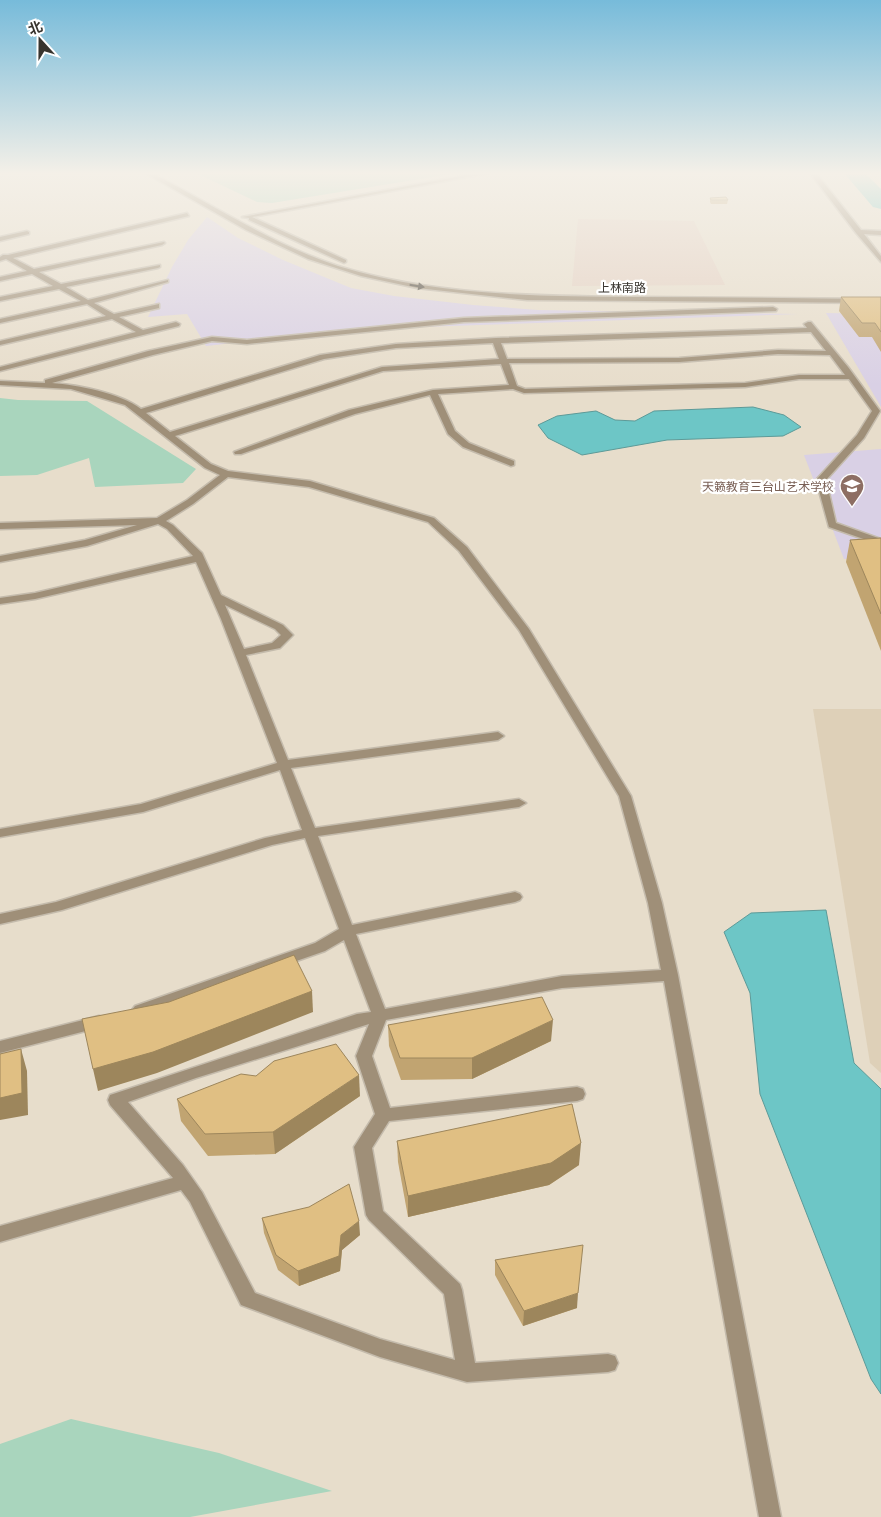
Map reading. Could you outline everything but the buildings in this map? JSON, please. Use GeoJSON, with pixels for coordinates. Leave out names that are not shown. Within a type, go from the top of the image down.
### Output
{"type":"FeatureCollection","features":[{"type":"Feature","properties":{"kind":"street"},"geometry":{"type":"LineString","coordinates":[[0,260],[67,244]]}},
{"type":"Feature","properties":{"kind":"street"},"geometry":{"type":"LineString","coordinates":[[0,279],[158,244]]}},
{"type":"Feature","properties":{"kind":"street","name":"上林南路"},"geometry":{"type":"LineString","coordinates":[[282,244],[333,266],[393,282],[477,294],[527,298],[881,301]]}},
{"type":"Feature","properties":{"kind":"street","name":"上林南路"},"geometry":{"type":"LineString","coordinates":[[301,244],[354,265],[396,276],[454,285],[510,290],[881,295]]}},
{"type":"Feature","properties":{"kind":"street"},"geometry":{"type":"LineString","coordinates":[[868,244],[881,260]]}},
{"type":"Feature","properties":{"kind":"street"},"geometry":{"type":"LineString","coordinates":[[0,253],[143,333]]}},
{"type":"Feature","properties":{"kind":"street"},"geometry":{"type":"LineString","coordinates":[[0,299],[158,266]]}},
{"type":"Feature","properties":{"kind":"street"},"geometry":{"type":"LineString","coordinates":[[0,321],[88,302],[166,282]]}},
{"type":"Feature","properties":{"kind":"street"},"geometry":{"type":"LineString","coordinates":[[0,343],[156,306]]}},
{"type":"Feature","properties":{"kind":"street"},"geometry":{"type":"LineString","coordinates":[[38,385],[151,353],[212,339],[247,342],[464,320],[773,309]]}},
{"type":"Feature","properties":{"kind":"street"},"geometry":{"type":"LineString","coordinates":[[0,369],[176,324]]}},
{"type":"Feature","properties":{"kind":"street"},"geometry":{"type":"LineString","coordinates":[[139,412],[323,357],[396,346],[810,327],[851,376],[876,411],[862,436],[821,480],[832,525],[881,542]]}},
{"type":"Feature","properties":{"kind":"street"},"geometry":{"type":"LineString","coordinates":[[496,340],[514,387]]}},
{"type":"Feature","properties":{"kind":"street"},"geometry":{"type":"LineString","coordinates":[[168,435],[382,368],[504,361],[679,360],[778,352],[832,353]]}},
{"type":"Feature","properties":{"kind":"street"},"geometry":{"type":"LineString","coordinates":[[238,452],[352,412],[433,392],[514,387],[524,391],[745,385],[799,376],[851,376]]}},
{"type":"Feature","properties":{"kind":"street"},"geometry":{"type":"LineString","coordinates":[[0,383],[71,387],[128,403],[208,466],[226,474],[310,484],[431,520],[463,549],[524,629],[624,796],[655,903],[770,1517]]}},
{"type":"Feature","properties":{"kind":"street"},"geometry":{"type":"LineString","coordinates":[[433,392],[451,432],[466,445],[511,463]]}},
{"type":"Feature","properties":{"kind":"street"},"geometry":{"type":"LineString","coordinates":[[0,559],[87,543],[159,521],[190,502],[226,474]]}},
{"type":"Feature","properties":{"kind":"street"},"geometry":{"type":"LineString","coordinates":[[0,526],[159,521],[170,527],[199,558],[239,653],[380,1016],[364,1056],[384,1115]]}},
{"type":"Feature","properties":{"kind":"street"},"geometry":{"type":"LineString","coordinates":[[0,601],[36,596],[199,558]]}},
{"type":"Feature","properties":{"kind":"street"},"geometry":{"type":"LineString","coordinates":[[216,596],[279,627],[286,635],[276,646],[239,653]]}},
{"type":"Feature","properties":{"kind":"street"},"geometry":{"type":"LineString","coordinates":[[0,833],[143,808],[283,765],[498,736]]}},
{"type":"Feature","properties":{"kind":"street"},"geometry":{"type":"LineString","coordinates":[[0,919],[57,907],[270,841],[309,833],[519,803]]}},
{"type":"Feature","properties":{"kind":"street"},"geometry":{"type":"LineString","coordinates":[[127,1014],[320,947],[347,931],[515,897]]}},
{"type":"Feature","properties":{"kind":"street"},"geometry":{"type":"LineString","coordinates":[[608,1363],[467,1373],[380,1348],[248,1299],[196,1197],[186,1182],[116,1100],[357,1020],[562,982],[670,975]]}},
{"type":"Feature","properties":{"kind":"street"},"geometry":{"type":"LineString","coordinates":[[0,1048],[109,1020]]}},
{"type":"Feature","properties":{"kind":"street"},"geometry":{"type":"LineString","coordinates":[[384,1115],[577,1094]]}},
{"type":"Feature","properties":{"kind":"street"},"geometry":{"type":"LineString","coordinates":[[384,1115],[364,1147],[375,1215],[453,1290],[467,1373]]}},
{"type":"Feature","properties":{"kind":"street"},"geometry":{"type":"LineString","coordinates":[[0,1234],[186,1182]]}},
{"type":"Feature","properties":{"kind":"shaded area"},"geometry":{"type":"Polygon","coordinates":[[[186,244],[250,244],[283,260],[351,288],[394,296],[538,310],[798,314],[361,329],[206,346],[187,314],[148,317],[172,267],[186,244]]]}},
{"type":"Feature","properties":{"kind":"shaded area"},"geometry":{"type":"Polygon","coordinates":[[[576,244],[705,244],[725,285],[572,286],[576,244]]]}},
{"type":"Feature","properties":{"kind":"shaded area"},"geometry":{"type":"Polygon","coordinates":[[[826,313],[881,314],[881,407],[826,313]]]}},
{"type":"Feature","properties":{"kind":"shaded area","name":"天籁教育三台山艺术学校"},"geometry":{"type":"Polygon","coordinates":[[[881,449],[881,558],[844,559],[804,455],[881,449]]]}},
{"type":"Feature","properties":{"kind":"shaded area"},"geometry":{"type":"Polygon","coordinates":[[[813,709],[881,709],[881,1073],[870,1063],[813,709]]]}},
{"type":"Feature","properties":{"kind":"green space"},"geometry":{"type":"Polygon","coordinates":[[[0,398],[87,401],[196,469],[183,483],[95,487],[89,458],[37,475],[0,476],[0,398]]]}},
{"type":"Feature","properties":{"kind":"green space"},"geometry":{"type":"Polygon","coordinates":[[[71,1419],[219,1453],[332,1491],[190,1517],[0,1517],[0,1444],[71,1419]]]}},
{"type":"Feature","properties":{"kind":"water"},"geometry":{"type":"Polygon","coordinates":[[[753,407],[784,415],[801,427],[783,436],[667,440],[582,455],[548,438],[538,425],[557,416],[596,411],[615,420],[635,421],[654,411],[753,407]]]}},
{"type":"Feature","properties":{"kind":"water"},"geometry":{"type":"Polygon","coordinates":[[[826,910],[854,1063],[881,1089],[881,1394],[871,1379],[760,1094],[750,993],[724,932],[751,913],[826,910]]]}},
{"type":"Feature","properties":{"kind":"place","name":"天籁教育三台山艺术学校"},"geometry":{"type":"Point","coordinates":[852,507]}}]}
